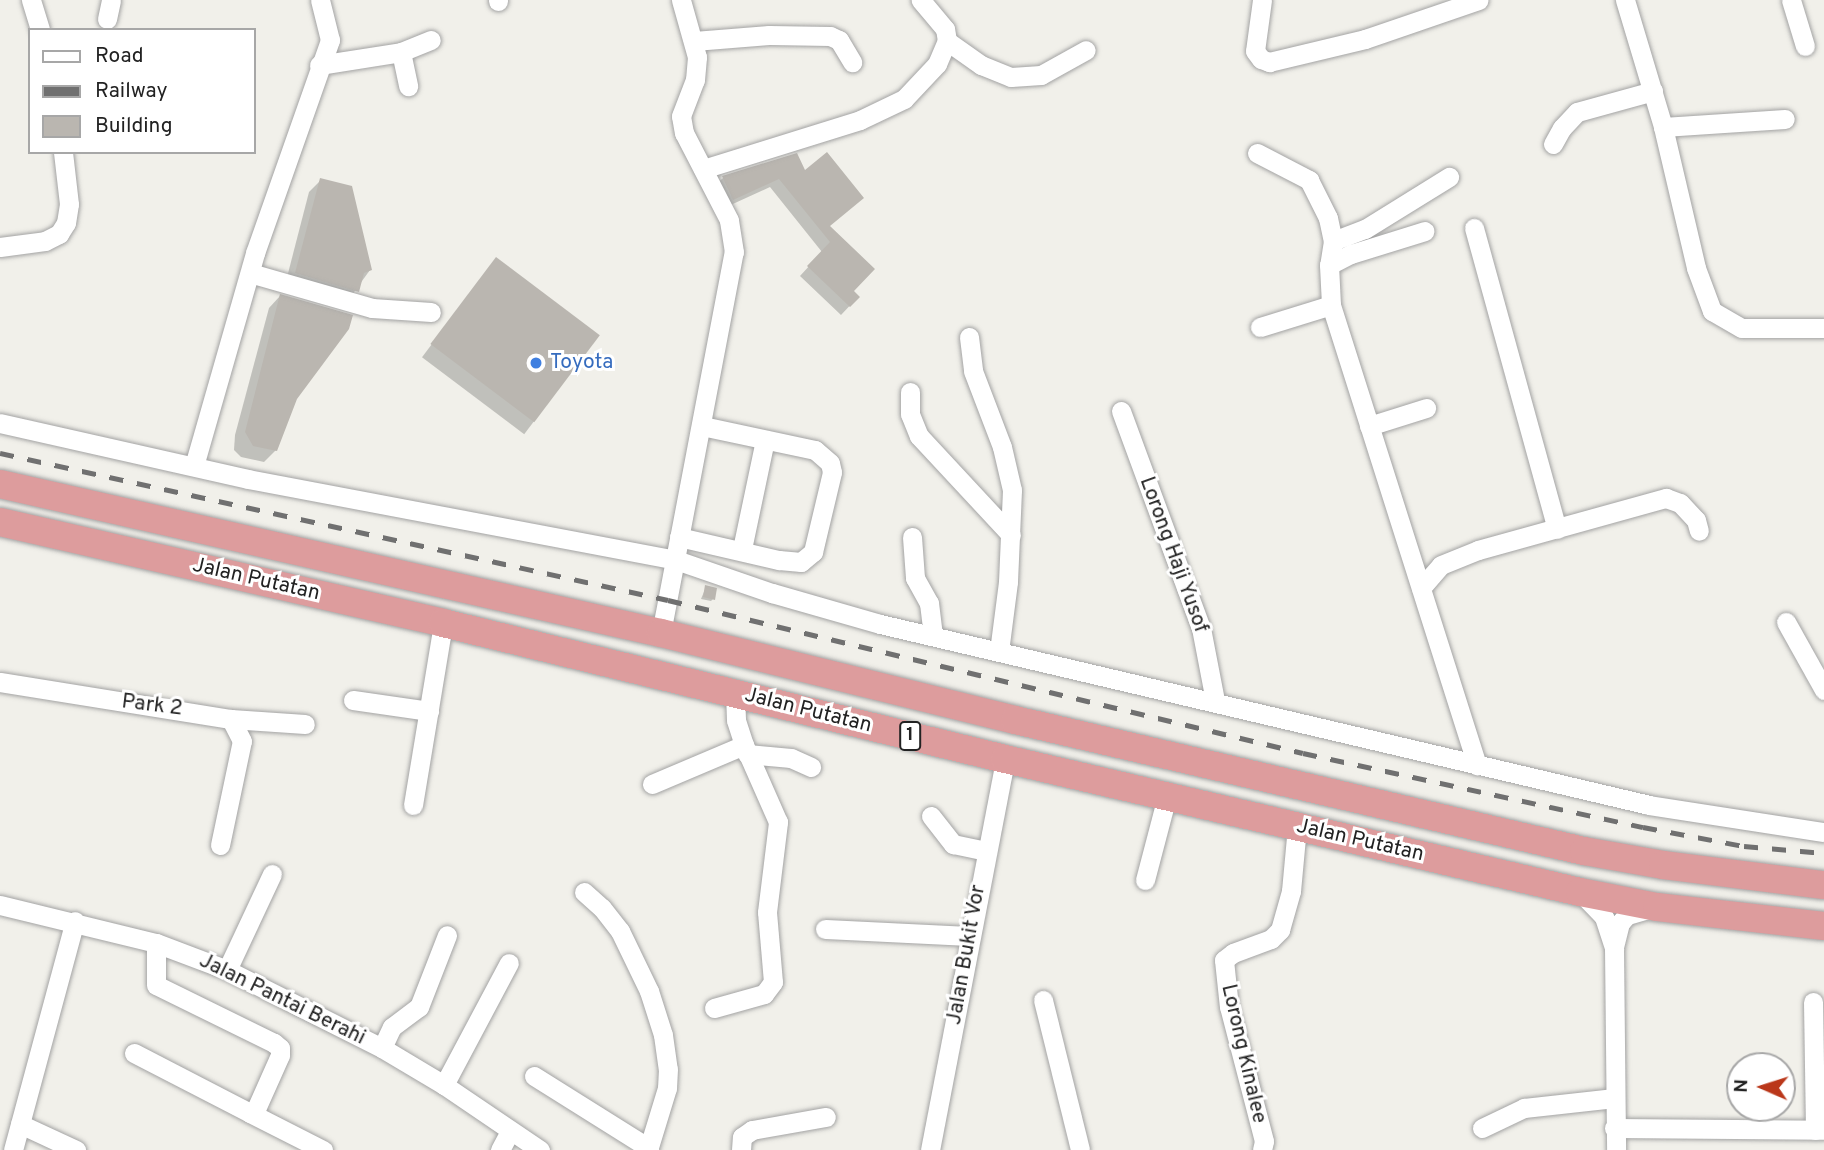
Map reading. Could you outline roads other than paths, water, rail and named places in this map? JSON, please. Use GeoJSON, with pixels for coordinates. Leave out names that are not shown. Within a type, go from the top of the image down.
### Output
{"type":"FeatureCollection","features":[{"type":"Feature","properties":{"kind":"highway","name":"Jalan Putatan"},"geometry":{"type":"LineString","coordinates":[[0,484],[661,633],[1030,724],[1584,851],[1765,879],[1824,885]]}},
{"type":"Feature","properties":{"kind":"highway","name":"Jalan Putatan"},"geometry":{"type":"LineString","coordinates":[[0,522],[443,623],[1014,761],[1580,892],[1657,907],[1824,926]]}},
{"type":"Feature","properties":{"kind":"highway"},"geometry":{"type":"LineString","coordinates":[[569,653],[577,614]]}},
{"type":"Feature","properties":{"kind":"highway"},"geometry":{"type":"LineString","coordinates":[[1014,761],[1030,724]]}},
{"type":"Feature","properties":{"kind":"highway"},"geometry":{"type":"LineString","coordinates":[[1761,920],[1765,879]]}},
{"type":"Feature","properties":{"kind":"street"},"geometry":{"type":"LineString","coordinates":[[31,0],[39,28]]}},
{"type":"Feature","properties":{"kind":"street"},"geometry":{"type":"LineString","coordinates":[[194,466],[250,273],[319,65],[330,40],[320,0]]}},
{"type":"Feature","properties":{"kind":"street"},"geometry":{"type":"LineString","coordinates":[[661,633],[734,252],[729,220],[688,146],[681,116],[695,80],[697,57],[681,0]]}},
{"type":"Feature","properties":{"kind":"street"},"geometry":{"type":"LineString","coordinates":[[703,169],[860,120],[893,106],[915,90],[937,64],[947,41],[945,29],[921,0]]}},
{"type":"Feature","properties":{"kind":"street"},"geometry":{"type":"LineString","coordinates":[[1262,0],[1255,51],[1261,59],[1269,62],[1365,39],[1479,0]]}},
{"type":"Feature","properties":{"kind":"street"},"geometry":{"type":"LineString","coordinates":[[1625,0],[1663,127],[1696,268],[1712,311],[1742,328],[1824,328]]}},
{"type":"Feature","properties":{"kind":"street"},"geometry":{"type":"LineString","coordinates":[[1791,0],[1805,46]]}},
{"type":"Feature","properties":{"kind":"street"},"geometry":{"type":"LineString","coordinates":[[694,41],[780,34],[830,36],[839,40],[852,62]]}},
{"type":"Feature","properties":{"kind":"street"},"geometry":{"type":"LineString","coordinates":[[319,65],[401,52],[431,40]]}},
{"type":"Feature","properties":{"kind":"street"},"geometry":{"type":"LineString","coordinates":[[947,41],[992,71],[1020,78],[1041,75],[1086,50]]}},
{"type":"Feature","properties":{"kind":"street"},"geometry":{"type":"LineString","coordinates":[[401,52],[408,86]]}},
{"type":"Feature","properties":{"kind":"street"},"geometry":{"type":"LineString","coordinates":[[1553,144],[1562,128],[1577,112],[1653,92]]}},
{"type":"Feature","properties":{"kind":"street"},"geometry":{"type":"LineString","coordinates":[[1663,127],[1785,119]]}},
{"type":"Feature","properties":{"kind":"street"},"geometry":{"type":"LineString","coordinates":[[1257,153],[1309,180],[1328,218],[1333,241],[1329,265],[1331,305],[1477,765]]}},
{"type":"Feature","properties":{"kind":"street"},"geometry":{"type":"LineString","coordinates":[[0,247],[45,241],[58,234],[66,223],[69,204],[63,154]]}},
{"type":"Feature","properties":{"kind":"street"},"geometry":{"type":"LineString","coordinates":[[1333,241],[1365,229],[1449,177]]}},
{"type":"Feature","properties":{"kind":"street"},"geometry":{"type":"LineString","coordinates":[[1474,228],[1558,529]]}},
{"type":"Feature","properties":{"kind":"street"},"geometry":{"type":"LineString","coordinates":[[1329,265],[1351,254],[1426,231]]}},
{"type":"Feature","properties":{"kind":"street"},"geometry":{"type":"LineString","coordinates":[[250,273],[372,308],[431,312]]}},
{"type":"Feature","properties":{"kind":"street"},"geometry":{"type":"LineString","coordinates":[[1260,327],[1331,305]]}},
{"type":"Feature","properties":{"kind":"street"},"geometry":{"type":"LineString","coordinates":[[969,337],[973,371],[1009,472],[1011,535],[999,651]]}},
{"type":"Feature","properties":{"kind":"street"},"geometry":{"type":"LineString","coordinates":[[910,392],[910,414],[919,436],[1011,535]]}},
{"type":"Feature","properties":{"kind":"street"},"geometry":{"type":"LineString","coordinates":[[1369,426],[1426,408]]}},
{"type":"Feature","properties":{"kind":"street","name":"Lorong Haji Yusof"},"geometry":{"type":"LineString","coordinates":[[1121,411],[1200,628],[1215,701]]}},
{"type":"Feature","properties":{"kind":"street"},"geometry":{"type":"LineString","coordinates":[[0,423],[194,466],[676,559],[772,593],[933,636],[1649,805],[1824,832]]}},
{"type":"Feature","properties":{"kind":"street"},"geometry":{"type":"LineString","coordinates":[[679,537],[741,549],[779,560],[801,562],[813,552],[832,472],[830,463],[815,450],[702,426]]}},
{"type":"Feature","properties":{"kind":"street"},"geometry":{"type":"LineString","coordinates":[[741,549],[765,440]]}},
{"type":"Feature","properties":{"kind":"street"},"geometry":{"type":"LineString","coordinates":[[1420,588],[1440,565],[1478,550],[1666,498],[1680,503],[1696,520],[1699,531]]}},
{"type":"Feature","properties":{"kind":"street"},"geometry":{"type":"LineString","coordinates":[[912,537],[915,578],[929,603],[933,636]]}},
{"type":"Feature","properties":{"kind":"street"},"geometry":{"type":"LineString","coordinates":[[772,593],[779,560]]}},
{"type":"Feature","properties":{"kind":"street"},"geometry":{"type":"LineString","coordinates":[[1786,622],[1824,690]]}},
{"type":"Feature","properties":{"kind":"street"},"geometry":{"type":"LineString","coordinates":[[413,805],[443,623]]}},
{"type":"Feature","properties":{"kind":"street","name":"Park 2"},"geometry":{"type":"LineString","coordinates":[[0,682],[231,719],[304,724]]}},
{"type":"Feature","properties":{"kind":"street"},"geometry":{"type":"LineString","coordinates":[[714,1008],[764,994],[773,982],[767,912],[778,822],[736,720],[735,692]]}},
{"type":"Feature","properties":{"kind":"street"},"geometry":{"type":"LineString","coordinates":[[353,699],[429,711]]}},
{"type":"Feature","properties":{"kind":"street"},"geometry":{"type":"LineString","coordinates":[[220,845],[242,741],[239,730],[231,719]]}},
{"type":"Feature","properties":{"kind":"street"},"geometry":{"type":"LineString","coordinates":[[652,784],[746,749],[791,758],[811,767]]}},
{"type":"Feature","properties":{"kind":"street","name":"Jalan Bukit Vor"},"geometry":{"type":"LineString","coordinates":[[930,1150],[986,852],[1014,761]]}},
{"type":"Feature","properties":{"kind":"street"},"geometry":{"type":"LineString","coordinates":[[1145,880],[1167,796]]}},
{"type":"Feature","properties":{"kind":"street"},"geometry":{"type":"LineString","coordinates":[[931,816],[953,845],[986,852]]}},
{"type":"Feature","properties":{"kind":"street","name":"Lorong Kinalee"},"geometry":{"type":"LineString","coordinates":[[1262,1150],[1264,1141],[1229,1007],[1224,960],[1233,953],[1271,939],[1280,930],[1291,891],[1297,826]]}},
{"type":"Feature","properties":{"kind":"street"},"geometry":{"type":"LineString","coordinates":[[227,970],[272,874]]}},
{"type":"Feature","properties":{"kind":"street"},"geometry":{"type":"LineString","coordinates":[[534,1076],[649,1149],[667,1088],[668,1069],[663,1035],[649,991],[626,942],[602,908],[584,892]]}},
{"type":"Feature","properties":{"kind":"street"},"geometry":{"type":"LineString","coordinates":[[1580,892],[1604,917],[1614,948]]}},
{"type":"Feature","properties":{"kind":"street","name":"Jalan Pantai Berahi"},"geometry":{"type":"LineString","coordinates":[[0,905],[75,921],[156,943],[227,970],[382,1048],[444,1085],[540,1150]]}},
{"type":"Feature","properties":{"kind":"street"},"geometry":{"type":"LineString","coordinates":[[1616,1150],[1614,948],[1620,923],[1627,915],[1657,907]]}},
{"type":"Feature","properties":{"kind":"street"},"geometry":{"type":"LineString","coordinates":[[13,1150],[75,921]]}},
{"type":"Feature","properties":{"kind":"street"},"geometry":{"type":"LineString","coordinates":[[825,929],[970,936]]}},
{"type":"Feature","properties":{"kind":"street"},"geometry":{"type":"LineString","coordinates":[[382,1048],[391,1027],[419,1007],[447,935]]}},
{"type":"Feature","properties":{"kind":"street"},"geometry":{"type":"LineString","coordinates":[[156,943],[156,985],[280,1048],[280,1055],[256,1109],[250,1113]]}},
{"type":"Feature","properties":{"kind":"street"},"geometry":{"type":"LineString","coordinates":[[444,1085],[509,964]]}},
{"type":"Feature","properties":{"kind":"street"},"geometry":{"type":"LineString","coordinates":[[1043,1000],[1080,1150]]}},
{"type":"Feature","properties":{"kind":"street"},"geometry":{"type":"LineString","coordinates":[[1614,1128],[1819,1130],[1814,1002]]}},
{"type":"Feature","properties":{"kind":"street"},"geometry":{"type":"LineString","coordinates":[[134,1053],[323,1150]]}},
{"type":"Feature","properties":{"kind":"street"},"geometry":{"type":"LineString","coordinates":[[1482,1128],[1524,1108],[1614,1098]]}},
{"type":"Feature","properties":{"kind":"street"},"geometry":{"type":"LineString","coordinates":[[741,1150],[743,1137],[752,1130],[826,1117]]}},
{"type":"Feature","properties":{"kind":"street"},"geometry":{"type":"LineString","coordinates":[[20,1124],[76,1150]]}},
{"type":"Feature","properties":{"kind":"street"},"geometry":{"type":"LineString","coordinates":[[499,1150],[510,1131]]}},
{"type":"Feature","properties":{"kind":"railway"},"geometry":{"type":"LineString","coordinates":[[0,453],[668,600],[1303,753],[1643,827],[1744,846],[1824,853]]}},
{"type":"Feature","properties":{"kind":"place","name":"Toyota"},"geometry":{"type":"Point","coordinates":[536,363]}}]}
